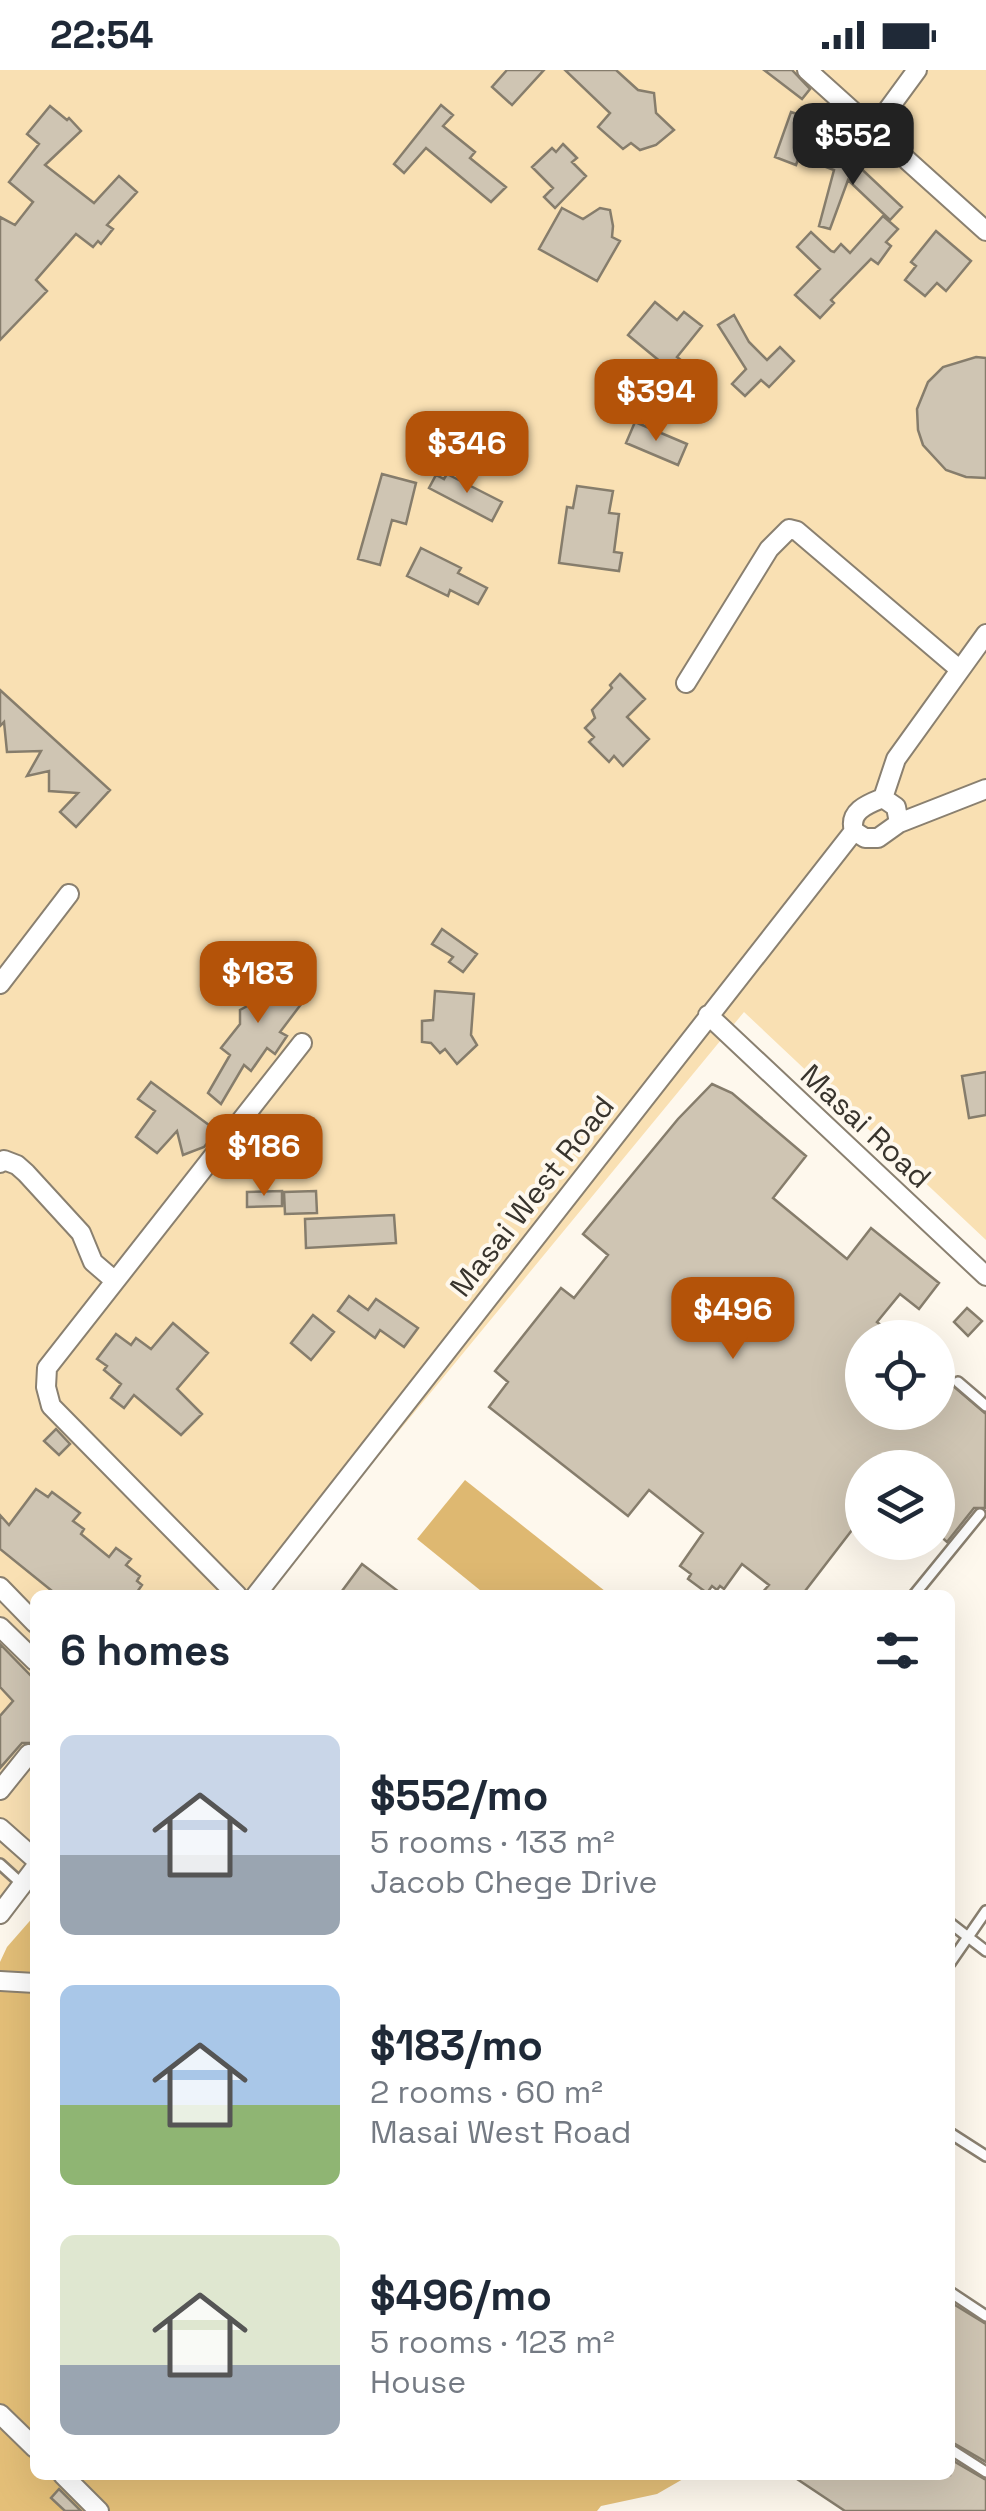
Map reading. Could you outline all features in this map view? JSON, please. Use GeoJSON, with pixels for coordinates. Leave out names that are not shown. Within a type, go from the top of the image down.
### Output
{"type":"FeatureCollection","features":[{"type":"Feature","properties":{"kind":"street"},"geometry":{"type":"LineString","coordinates":[[807,70],[986,232]]}},
{"type":"Feature","properties":{"kind":"street"},"geometry":{"type":"LineString","coordinates":[[874,130],[918,70]]}},
{"type":"Feature","properties":{"kind":"street"},"geometry":{"type":"LineString","coordinates":[[686,683],[769,548],[789,529],[797,531],[884,602],[959,669]]}},
{"type":"Feature","properties":{"kind":"street"},"geometry":{"type":"LineString","coordinates":[[986,634],[896,758],[883,798],[856,813],[854,832],[865,838],[878,838],[899,823],[986,790]]}},
{"type":"Feature","properties":{"kind":"street"},"geometry":{"type":"LineString","coordinates":[[883,798],[896,808],[899,823]]}},
{"type":"Feature","properties":{"kind":"street","name":"Masai West Road"},"geometry":{"type":"LineString","coordinates":[[260,1590],[854,832]]}},
{"type":"Feature","properties":{"kind":"street"},"geometry":{"type":"LineString","coordinates":[[0,984],[69,894]]}},
{"type":"Feature","properties":{"kind":"street","name":"Masai Road"},"geometry":{"type":"LineString","coordinates":[[708,1015],[986,1276]]}},
{"type":"Feature","properties":{"kind":"street"},"geometry":{"type":"LineString","coordinates":[[232,1590],[51,1406],[47,1368],[302,1043]]}},
{"type":"Feature","properties":{"kind":"street"},"geometry":{"type":"LineString","coordinates":[[0,1163],[4,1160],[17,1165],[26,1173],[81,1232],[93,1262],[115,1281]]}},
{"type":"Feature","properties":{"kind":"street"},"geometry":{"type":"LineString","coordinates":[[0,1588],[30,1618]]}},
{"type":"Feature","properties":{"kind":"street"},"geometry":{"type":"LineString","coordinates":[[0,1627],[30,1657]]}},
{"type":"Feature","properties":{"kind":"street"},"geometry":{"type":"LineString","coordinates":[[0,1790],[30,1754]]}},
{"type":"Feature","properties":{"kind":"street"},"geometry":{"type":"LineString","coordinates":[[0,1828],[30,1855]]}},
{"type":"Feature","properties":{"kind":"street"},"geometry":{"type":"LineString","coordinates":[[0,1914],[30,1874]]}},
{"type":"Feature","properties":{"kind":"street"},"geometry":{"type":"LineString","coordinates":[[0,1981],[30,1982]]}},
{"type":"Feature","properties":{"kind":"street"},"geometry":{"type":"LineString","coordinates":[[0,2414],[30,2443]]}},
{"type":"Feature","properties":{"kind":"street"},"geometry":{"type":"LineString","coordinates":[[67,2480],[100,2511]]}},
{"type":"Feature","properties":{"kind":"lane"},"geometry":{"type":"LineString","coordinates":[[958,1382],[986,1406]]}},
{"type":"Feature","properties":{"kind":"lane"},"geometry":{"type":"LineString","coordinates":[[918,1590],[980,1514]]}},
{"type":"Feature","properties":{"kind":"lane"},"geometry":{"type":"LineString","coordinates":[[0,1864],[22,1884]]}},
{"type":"Feature","properties":{"kind":"lane"},"geometry":{"type":"LineString","coordinates":[[955,1955],[986,1911]]}},
{"type":"Feature","properties":{"kind":"lane"},"geometry":{"type":"LineString","coordinates":[[955,1927],[986,1950]]}},
{"type":"Feature","properties":{"kind":"lane"},"geometry":{"type":"LineString","coordinates":[[955,2135],[986,2156]]}},
{"type":"Feature","properties":{"kind":"lane"},"geometry":{"type":"LineString","coordinates":[[955,2295],[986,2316]]}},
{"type":"Feature","properties":{"kind":"lane"},"geometry":{"type":"LineString","coordinates":[[955,2451],[986,2472]]}},
{"type":"Feature","properties":{"kind":"shaded area"},"geometry":{"type":"Polygon","coordinates":[[[0,70],[986,70],[986,1240],[744,1012],[268,1590],[30,1590],[30,1878],[0,1915],[0,70]]]}},
{"type":"Feature","properties":{"kind":"shaded area"},"geometry":{"type":"Polygon","coordinates":[[[465,1480],[604,1590],[480,1590],[417,1539],[465,1480]]]}},
{"type":"Feature","properties":{"kind":"shaded area"},"geometry":{"type":"Polygon","coordinates":[[[30,1921],[30,2480],[681,2480],[657,2494],[601,2506],[597,2511],[0,2511],[0,1962],[7,1947],[30,1921]]]}},
{"type":"Feature","properties":{"kind":"building"},"geometry":{"type":"Polygon","coordinates":[[[507,70],[544,70],[512,105],[492,87],[507,70]]]}},
{"type":"Feature","properties":{"kind":"building"},"geometry":{"type":"Polygon","coordinates":[[[565,70],[616,70],[638,90],[654,93],[656,113],[674,130],[656,145],[640,150],[631,143],[623,149],[598,127],[610,113],[565,70]]]}},
{"type":"Feature","properties":{"kind":"building"},"geometry":{"type":"Polygon","coordinates":[[[764,70],[792,70],[810,89],[802,99],[764,70]]]}},
{"type":"Feature","properties":{"kind":"building"},"geometry":{"type":"Polygon","coordinates":[[[441,105],[453,115],[443,126],[475,152],[470,158],[506,187],[491,202],[426,148],[404,173],[394,164],[441,105]]]}},
{"type":"Feature","properties":{"kind":"building"},"geometry":{"type":"Polygon","coordinates":[[[50,106],[81,131],[45,165],[94,203],[119,176],[137,192],[107,225],[113,229],[101,244],[98,241],[93,247],[76,234],[36,280],[47,291],[0,340],[0,217],[15,225],[33,202],[9,182],[39,144],[27,134],[50,106]]]}},
{"type":"Feature","properties":{"kind":"building"},"geometry":{"type":"Polygon","coordinates":[[[791,112],[812,119],[796,165],[775,157],[791,112]]]}},
{"type":"Feature","properties":{"kind":"building"},"geometry":{"type":"Polygon","coordinates":[[[563,144],[577,158],[572,162],[586,176],[555,208],[544,197],[553,188],[532,167],[552,148],[556,152],[563,144]]]}},
{"type":"Feature","properties":{"kind":"building"},"geometry":{"type":"Polygon","coordinates":[[[835,144],[902,207],[890,220],[848,180],[830,229],[819,226],[834,170],[826,167],[835,144]]]}},
{"type":"Feature","properties":{"kind":"building"},"geometry":{"type":"Polygon","coordinates":[[[562,208],[583,219],[600,208],[610,210],[612,237],[620,241],[597,281],[539,249],[562,208]]]}},
{"type":"Feature","properties":{"kind":"building"},"geometry":{"type":"Polygon","coordinates":[[[883,216],[898,229],[886,242],[891,246],[878,264],[871,259],[831,300],[834,303],[820,318],[795,295],[820,269],[797,247],[811,232],[831,251],[841,244],[850,253],[883,216]]]}},
{"type":"Feature","properties":{"kind":"building"},"geometry":{"type":"Polygon","coordinates":[[[936,231],[971,261],[946,291],[937,283],[925,296],[905,280],[916,266],[911,262],[936,231]]]}},
{"type":"Feature","properties":{"kind":"building"},"geometry":{"type":"Polygon","coordinates":[[[655,302],[677,320],[684,312],[702,326],[677,357],[710,383],[701,394],[659,365],[662,363],[628,335],[655,302]]]}},
{"type":"Feature","properties":{"kind":"building"},"geometry":{"type":"Polygon","coordinates":[[[734,315],[749,342],[767,360],[780,347],[794,361],[769,387],[761,380],[745,396],[732,384],[746,369],[718,325],[734,315]]]}},
{"type":"Feature","properties":{"kind":"building"},"geometry":{"type":"Polygon","coordinates":[[[976,357],[986,358],[986,478],[946,470],[923,445],[918,430],[917,409],[928,382],[943,367],[976,357]]]}},
{"type":"Feature","properties":{"kind":"building"},"geometry":{"type":"Polygon","coordinates":[[[635,422],[687,444],[678,465],[626,443],[635,422]]]}},
{"type":"Feature","properties":{"kind":"building"},"geometry":{"type":"Polygon","coordinates":[[[382,474],[416,483],[406,524],[392,520],[380,565],[358,559],[382,474]]]}},
{"type":"Feature","properties":{"kind":"building"},"geometry":{"type":"Polygon","coordinates":[[[447,474],[502,502],[492,521],[429,488],[436,475],[444,479],[447,474]]]}},
{"type":"Feature","properties":{"kind":"building"},"geometry":{"type":"Polygon","coordinates":[[[577,486],[613,491],[609,513],[619,514],[614,552],[622,553],[619,571],[559,563],[567,507],[573,508],[577,486]]]}},
{"type":"Feature","properties":{"kind":"building"},"geometry":{"type":"Polygon","coordinates":[[[421,548],[461,568],[458,573],[487,588],[478,604],[450,590],[448,596],[407,576],[421,548]]]}},
{"type":"Feature","properties":{"kind":"building"},"geometry":{"type":"Polygon","coordinates":[[[620,674],[645,699],[627,717],[649,739],[623,766],[614,756],[609,762],[589,742],[594,737],[585,728],[595,718],[592,710],[620,674]]]}},
{"type":"Feature","properties":{"kind":"building"},"geometry":{"type":"Polygon","coordinates":[[[0,690],[110,790],[76,827],[60,812],[78,793],[49,791],[49,771],[27,776],[41,751],[7,752],[4,722],[0,726],[0,690]]]}},
{"type":"Feature","properties":{"kind":"building"},"geometry":{"type":"Polygon","coordinates":[[[442,929],[477,954],[463,972],[449,962],[453,957],[432,944],[442,929]]]}},
{"type":"Feature","properties":{"kind":"building"},"geometry":{"type":"Polygon","coordinates":[[[258,959],[283,975],[283,980],[305,999],[280,1032],[287,1036],[275,1054],[267,1048],[251,1071],[244,1065],[221,1104],[208,1093],[230,1055],[221,1048],[240,1024],[240,1010],[268,995],[245,978],[258,959]]]}},
{"type":"Feature","properties":{"kind":"building"},"geometry":{"type":"Polygon","coordinates":[[[435,991],[474,994],[471,1035],[477,1045],[457,1064],[445,1049],[440,1053],[431,1043],[422,1042],[422,1021],[433,1020],[435,991]]]}},
{"type":"Feature","properties":{"kind":"building"},"geometry":{"type":"Polygon","coordinates":[[[986,1072],[986,1115],[969,1118],[962,1076],[986,1072]]]}},
{"type":"Feature","properties":{"kind":"building"},"geometry":{"type":"Polygon","coordinates":[[[151,1082],[217,1131],[204,1147],[183,1155],[177,1131],[157,1153],[136,1137],[155,1111],[138,1099],[151,1082]]]}},
{"type":"Feature","properties":{"kind":"building"},"geometry":{"type":"Polygon","coordinates":[[[712,1084],[732,1093],[806,1156],[773,1198],[847,1259],[871,1228],[939,1283],[919,1309],[900,1294],[879,1320],[845,1320],[845,1430],[955,1430],[955,1388],[986,1414],[985,1508],[974,1508],[955,1532],[955,1450],[845,1450],[845,1539],[806,1590],[764,1590],[769,1585],[742,1564],[724,1589],[712,1586],[703,1590],[688,1579],[691,1574],[680,1566],[703,1533],[649,1490],[628,1516],[489,1407],[508,1382],[495,1371],[561,1288],[574,1298],[608,1255],[583,1234],[712,1084]]]}},
{"type":"Feature","properties":{"kind":"building"},"geometry":{"type":"Polygon","coordinates":[[[282,1191],[282,1206],[247,1207],[247,1192],[282,1191]]]}},
{"type":"Feature","properties":{"kind":"building"},"geometry":{"type":"Polygon","coordinates":[[[316,1191],[317,1213],[285,1214],[284,1192],[316,1191]]]}},
{"type":"Feature","properties":{"kind":"building"},"geometry":{"type":"Polygon","coordinates":[[[394,1215],[396,1243],[306,1248],[305,1219],[394,1215]]]}},
{"type":"Feature","properties":{"kind":"building"},"geometry":{"type":"Polygon","coordinates":[[[349,1296],[368,1310],[376,1299],[418,1328],[404,1347],[380,1330],[375,1338],[338,1311],[349,1296]]]}},
{"type":"Feature","properties":{"kind":"building"},"geometry":{"type":"Polygon","coordinates":[[[967,1308],[982,1321],[968,1336],[955,1321],[967,1308]]]}},
{"type":"Feature","properties":{"kind":"building"},"geometry":{"type":"Polygon","coordinates":[[[313,1315],[334,1332],[311,1360],[291,1343],[313,1315]]]}},
{"type":"Feature","properties":{"kind":"building"},"geometry":{"type":"Polygon","coordinates":[[[173,1323],[208,1353],[177,1389],[202,1414],[181,1435],[134,1395],[124,1408],[111,1398],[121,1384],[97,1359],[116,1334],[131,1345],[136,1338],[151,1349],[173,1323]]]}},
{"type":"Feature","properties":{"kind":"building"},"geometry":{"type":"Polygon","coordinates":[[[56,1429],[70,1444],[59,1455],[44,1441],[56,1429]]]}},
{"type":"Feature","properties":{"kind":"building"},"geometry":{"type":"Polygon","coordinates":[[[36,1489],[48,1497],[52,1492],[80,1513],[73,1521],[84,1529],[81,1534],[109,1557],[116,1548],[131,1559],[126,1565],[140,1576],[137,1581],[142,1585],[138,1590],[51,1590],[0,1549],[0,1515],[9,1525],[36,1489]]]}},
{"type":"Feature","properties":{"kind":"building"},"geometry":{"type":"Polygon","coordinates":[[[362,1564],[396,1590],[343,1590],[362,1564]]]}},
{"type":"Feature","properties":{"kind":"building"},"geometry":{"type":"Polygon","coordinates":[[[0,1644],[30,1675],[30,1743],[22,1743],[0,1768],[0,1716],[13,1701],[0,1687],[0,1644]]]}},
{"type":"Feature","properties":{"kind":"building"},"geometry":{"type":"Polygon","coordinates":[[[955,2305],[986,2324],[986,2462],[955,2444],[955,2305]]]}},
{"type":"Feature","properties":{"kind":"building"},"geometry":{"type":"Polygon","coordinates":[[[955,2462],[986,2480],[986,2511],[845,2511],[798,2480],[955,2480],[955,2462]]]}},
{"type":"Feature","properties":{"kind":"building"},"geometry":{"type":"Polygon","coordinates":[[[59,2489],[81,2511],[65,2511],[51,2498],[59,2489]]]}}]}
